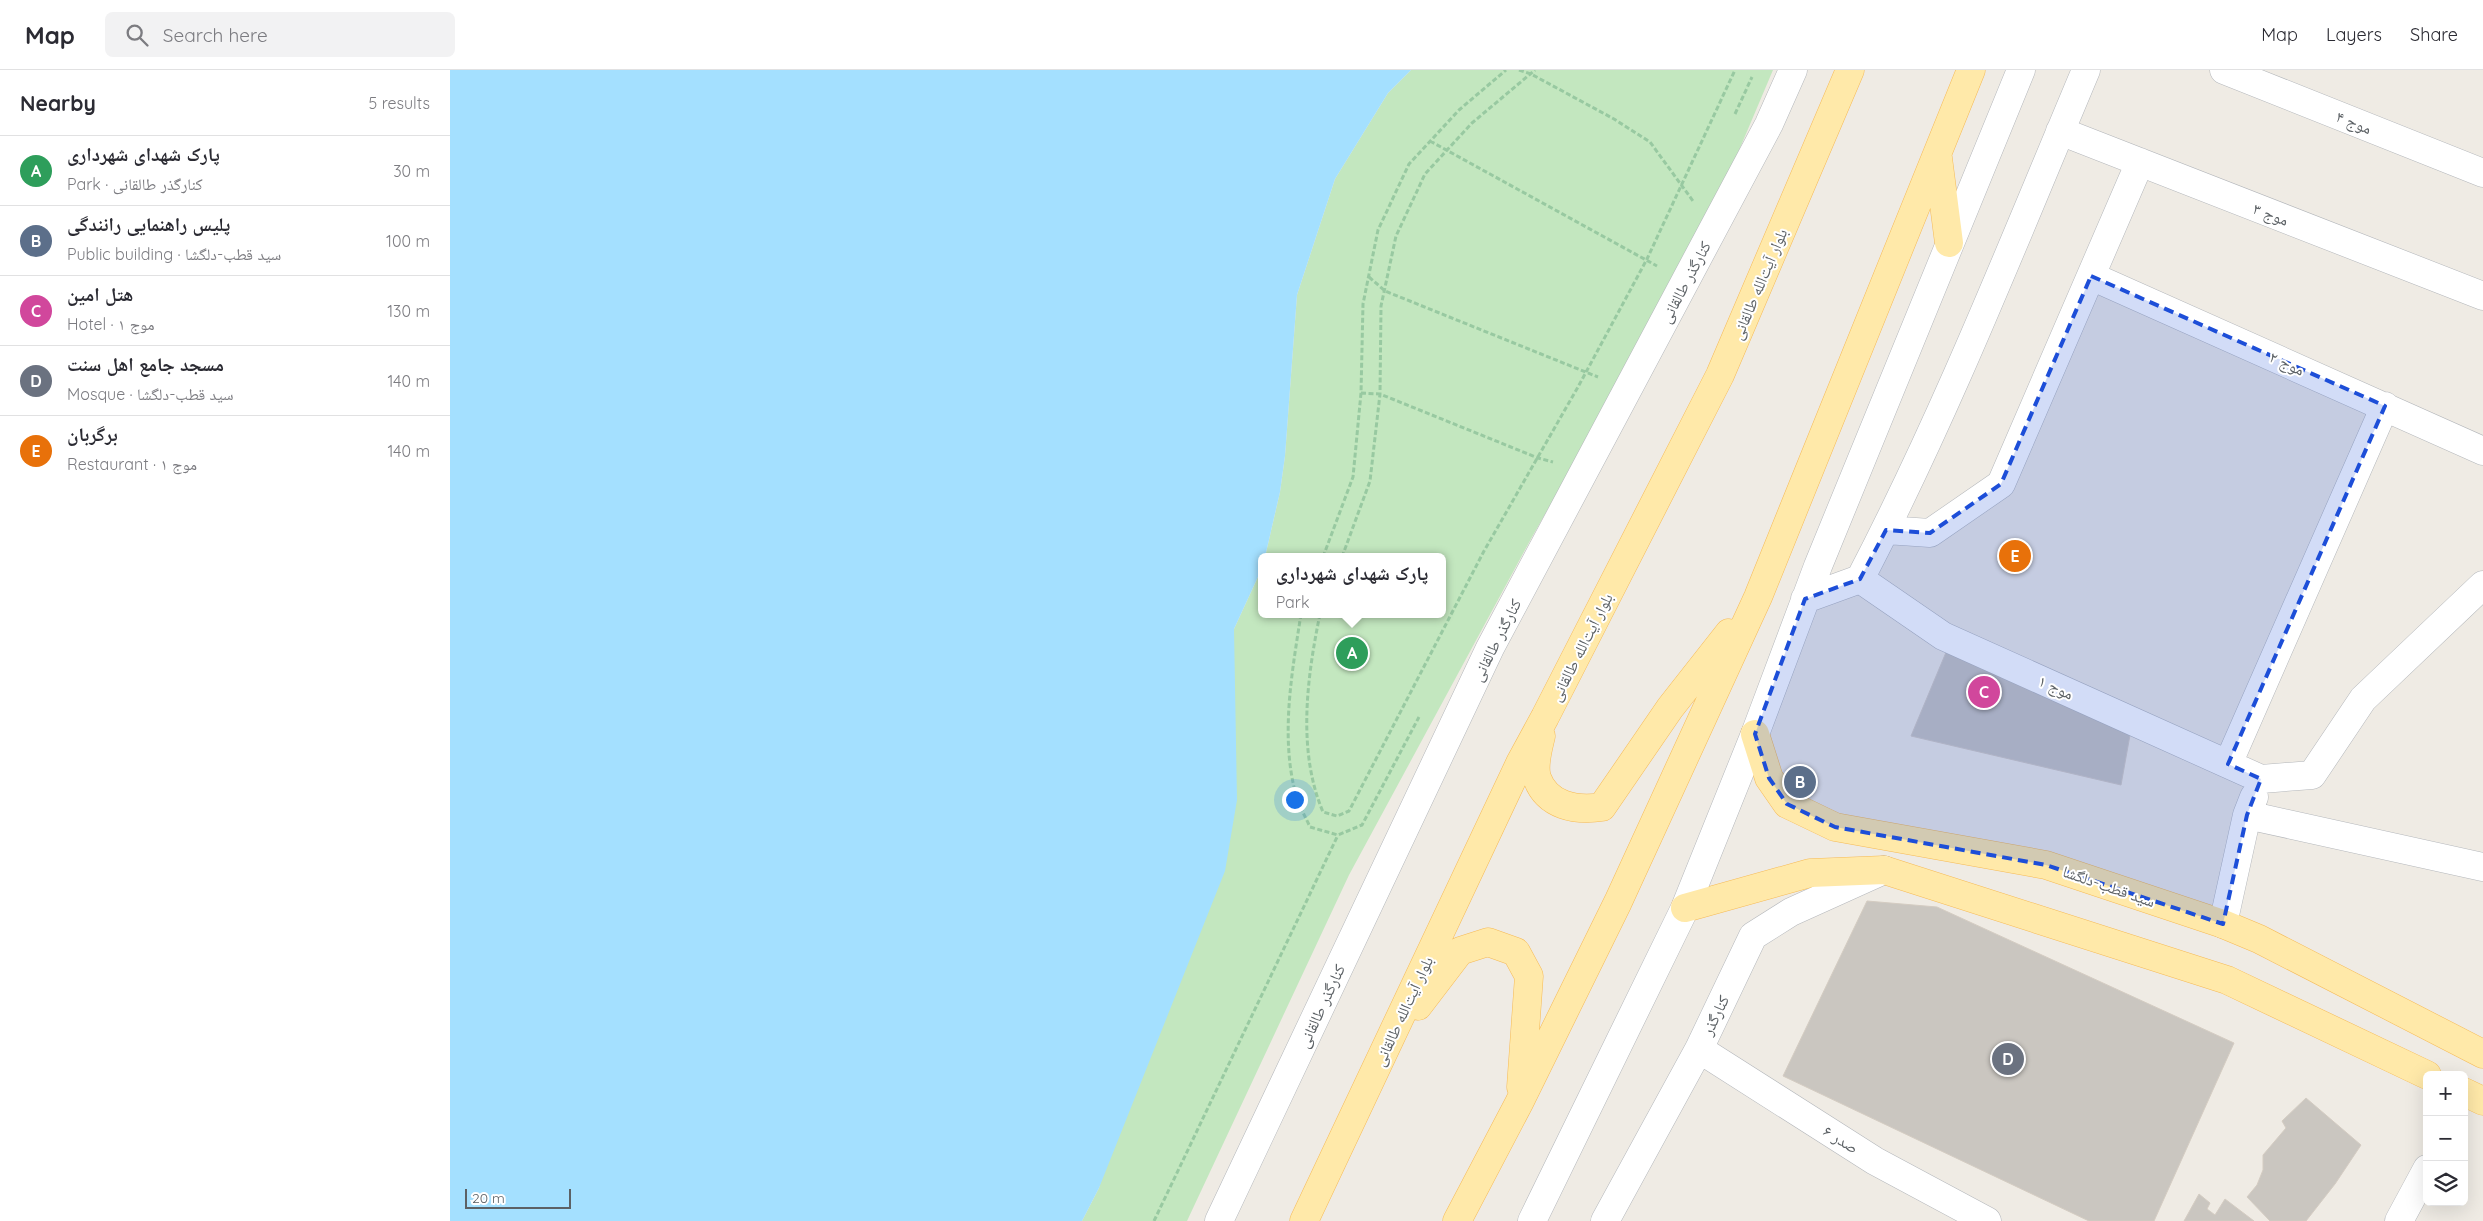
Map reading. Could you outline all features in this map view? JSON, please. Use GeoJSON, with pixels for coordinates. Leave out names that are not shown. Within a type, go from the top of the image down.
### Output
{"type":"FeatureCollection","features":[{"type":"Feature","properties":{"kind":"main road","name":"بلوار آیت‌الله طالقانی"},"geometry":{"type":"LineString","coordinates":[[1304,1221],[1520,763],[1546,717],[1720,375],[1850,70]]}},
{"type":"Feature","properties":{"kind":"main road"},"geometry":{"type":"LineString","coordinates":[[1457,1221],[1519,1104],[1618,902],[1758,597],[1971,70]]}},
{"type":"Feature","properties":{"kind":"main road"},"geometry":{"type":"LineString","coordinates":[[1937,156],[1949,243]]}},
{"type":"Feature","properties":{"kind":"main road"},"geometry":{"type":"LineString","coordinates":[[1546,717],[1536,756],[1537,777],[1547,796],[1566,806],[1585,810],[1602,807],[1670,708],[1758,597]]}},
{"type":"Feature","properties":{"kind":"main road","name":"سید قطب-دلگشا"},"geometry":{"type":"LineString","coordinates":[[1755,734],[1769,778],[1787,804],[1835,826],[2046,864],[2223,924],[2259,939],[2483,1054]]}},
{"type":"Feature","properties":{"kind":"main road"},"geometry":{"type":"LineString","coordinates":[[1685,908],[1810,873],[1884,870],[2227,980],[2423,1073]]}},
{"type":"Feature","properties":{"kind":"main road"},"geometry":{"type":"LineString","coordinates":[[1385,1050],[1460,951],[1488,942],[1516,952],[1529,976],[1519,1104]]}},
{"type":"Feature","properties":{"kind":"main road"},"geometry":{"type":"LineString","coordinates":[[2468,1094],[2483,1101]]}},
{"type":"Feature","properties":{"kind":"street","name":"کنارگذر طالقانی"},"geometry":{"type":"LineString","coordinates":[[1219,1221],[1490,648],[1770,124],[1793,70]]}},
{"type":"Feature","properties":{"kind":"street"},"geometry":{"type":"LineString","coordinates":[[1540,1214],[1685,908],[1755,734],[1805,600],[2021,70]]}},
{"type":"Feature","properties":{"kind":"street"},"geometry":{"type":"LineString","coordinates":[[1805,600],[1860,579],[1886,530],[1938,420],[2086,70]]}},
{"type":"Feature","properties":{"kind":"street","name":"موج ۴"},"geometry":{"type":"LineString","coordinates":[[2224,70],[2483,173]]}},
{"type":"Feature","properties":{"kind":"street","name":"موج ۳"},"geometry":{"type":"LineString","coordinates":[[2060,132],[2483,296]]}},
{"type":"Feature","properties":{"kind":"street"},"geometry":{"type":"LineString","coordinates":[[1886,530],[1930,533],[2001,484],[2140,162]]}},
{"type":"Feature","properties":{"kind":"street","name":"موج ۲"},"geometry":{"type":"LineString","coordinates":[[2091,276],[2385,406],[2483,452]]}},
{"type":"Feature","properties":{"kind":"street"},"geometry":{"type":"LineString","coordinates":[[2228,764],[2385,406]]}},
{"type":"Feature","properties":{"kind":"street","name":"موج ۱"},"geometry":{"type":"LineString","coordinates":[[1860,579],[1943,636],[2261,779]]}},
{"type":"Feature","properties":{"kind":"street"},"geometry":{"type":"LineString","coordinates":[[2223,924],[2247,815],[2261,779],[2312,775],[2363,699],[2483,585]]}},
{"type":"Feature","properties":{"kind":"street"},"geometry":{"type":"LineString","coordinates":[[2247,815],[2483,867]]}},
{"type":"Feature","properties":{"kind":"street","name":"کنارگذر"},"geometry":{"type":"LineString","coordinates":[[1605,1221],[1699,1049],[1753,936],[1791,912],[1884,870]]}},
{"type":"Feature","properties":{"kind":"street","name":"صدر ۶"},"geometry":{"type":"LineString","coordinates":[[1699,1049],[1875,1161],[1987,1221]]}},
{"type":"Feature","properties":{"kind":"street"},"geometry":{"type":"LineString","coordinates":[[2399,1221],[2423,1176]]}},
{"type":"Feature","properties":{"kind":"path"},"geometry":{"type":"LineString","coordinates":[[1324,553],[1353,477],[1362,393],[1363,304],[1378,230],[1409,164],[1459,110],[1506,70]]}},
{"type":"Feature","properties":{"kind":"path"},"geometry":{"type":"LineString","coordinates":[[1519,70],[1531,74],[1614,119],[1650,142],[1695,204],[1699,195]]}},
{"type":"Feature","properties":{"kind":"path"},"geometry":{"type":"LineString","coordinates":[[1343,553],[1370,481],[1380,394],[1382,306],[1396,236],[1425,174],[1472,123],[1535,70]]}},
{"type":"Feature","properties":{"kind":"path"},"geometry":{"type":"LineString","coordinates":[[1319,618],[1309,686],[1308,752],[1314,790],[1323,812],[1337,816],[1349,811],[1484,551],[1586,373],[1647,259],[1735,70]]}},
{"type":"Feature","properties":{"kind":"path"},"geometry":{"type":"LineString","coordinates":[[1731,123],[1755,70]]}},
{"type":"Feature","properties":{"kind":"path"},"geometry":{"type":"LineString","coordinates":[[1430,141],[1647,259],[1662,270]]}},
{"type":"Feature","properties":{"kind":"path"},"geometry":{"type":"LineString","coordinates":[[1369,277],[1385,291],[1603,379]]}},
{"type":"Feature","properties":{"kind":"path"},"geometry":{"type":"LineString","coordinates":[[1362,393],[1380,394],[1538,458],[1556,463],[1552,471]]}},
{"type":"Feature","properties":{"kind":"path"},"geometry":{"type":"LineString","coordinates":[[1300,618],[1290,685],[1289,754],[1296,795],[1310,826],[1338,835],[1362,825],[1422,710]]}},
{"type":"Feature","properties":{"kind":"path"},"geometry":{"type":"LineString","coordinates":[[1154,1221],[1338,835]]}},
{"type":"Feature","properties":{"kind":"highlighted area"},"geometry":{"type":"Polygon","coordinates":[[[2091,276],[2385,406],[2228,764],[2261,779],[2247,815],[2223,924],[2046,865],[1835,827],[1787,804],[1769,778],[1755,734],[1805,599],[1860,579],[1886,530],[1930,533],[2001,484],[2091,276]]]}},
{"type":"Feature","properties":{"kind":"green space"},"geometry":{"type":"Polygon","coordinates":[[[1411,70],[1773,70],[1715,207],[1622,379],[1532,537],[1349,875],[1187,1221],[1082,1221],[1099,1188],[1234,678],[1234,629],[1258,577],[1258,618],[1446,618],[1446,553],[1266,553],[1280,492],[1285,456],[1297,295],[1335,179],[1388,93],[1411,70]]]}},
{"type":"Feature","properties":{"kind":"water"},"geometry":{"type":"Polygon","coordinates":[[[450,70],[1411,70],[1388,93],[1335,179],[1297,295],[1285,456],[1280,492],[1266,553],[1258,553],[1258,577],[1234,629],[1237,800],[1225,871],[1099,1188],[1082,1221],[450,1221],[450,70]]]}},
{"type":"Feature","properties":{"kind":"building"},"geometry":{"type":"Polygon","coordinates":[[[1947,650],[2130,735],[2121,785],[1911,736],[1947,650]]]}},
{"type":"Feature","properties":{"kind":"building"},"geometry":{"type":"Polygon","coordinates":[[[1867,901],[1937,907],[2234,1043],[2154,1221],[2089,1221],[1783,1076],[1867,901]]]}},
{"type":"Feature","properties":{"kind":"building"},"geometry":{"type":"Polygon","coordinates":[[[2306,1098],[2361,1145],[2335,1184],[2306,1221],[2270,1221],[2247,1197],[2257,1185],[2263,1170],[2263,1155],[2286,1128],[2282,1121],[2306,1098]]]}},
{"type":"Feature","properties":{"kind":"building"},"geometry":{"type":"Polygon","coordinates":[[[2199,1194],[2210,1203],[2207,1209],[2215,1215],[2225,1199],[2254,1221],[2184,1221],[2199,1194]]]}},
{"type":"Feature","properties":{"kind":"place","name":"برگربان"},"geometry":{"type":"Point","coordinates":[2015,556]}},
{"type":"Feature","properties":{"kind":"place","name":"پارک شهدای شهرداری"},"geometry":{"type":"Point","coordinates":[1352,653]}},
{"type":"Feature","properties":{"kind":"place","name":"هتل امین"},"geometry":{"type":"Point","coordinates":[1984,692]}},
{"type":"Feature","properties":{"kind":"place","name":"پلیس راهنمایی رانندگی"},"geometry":{"type":"Point","coordinates":[1800,782]}},
{"type":"Feature","properties":{"kind":"place","name":"مسجد جامع اهل سنت"},"geometry":{"type":"Point","coordinates":[2008,1059]}}]}
